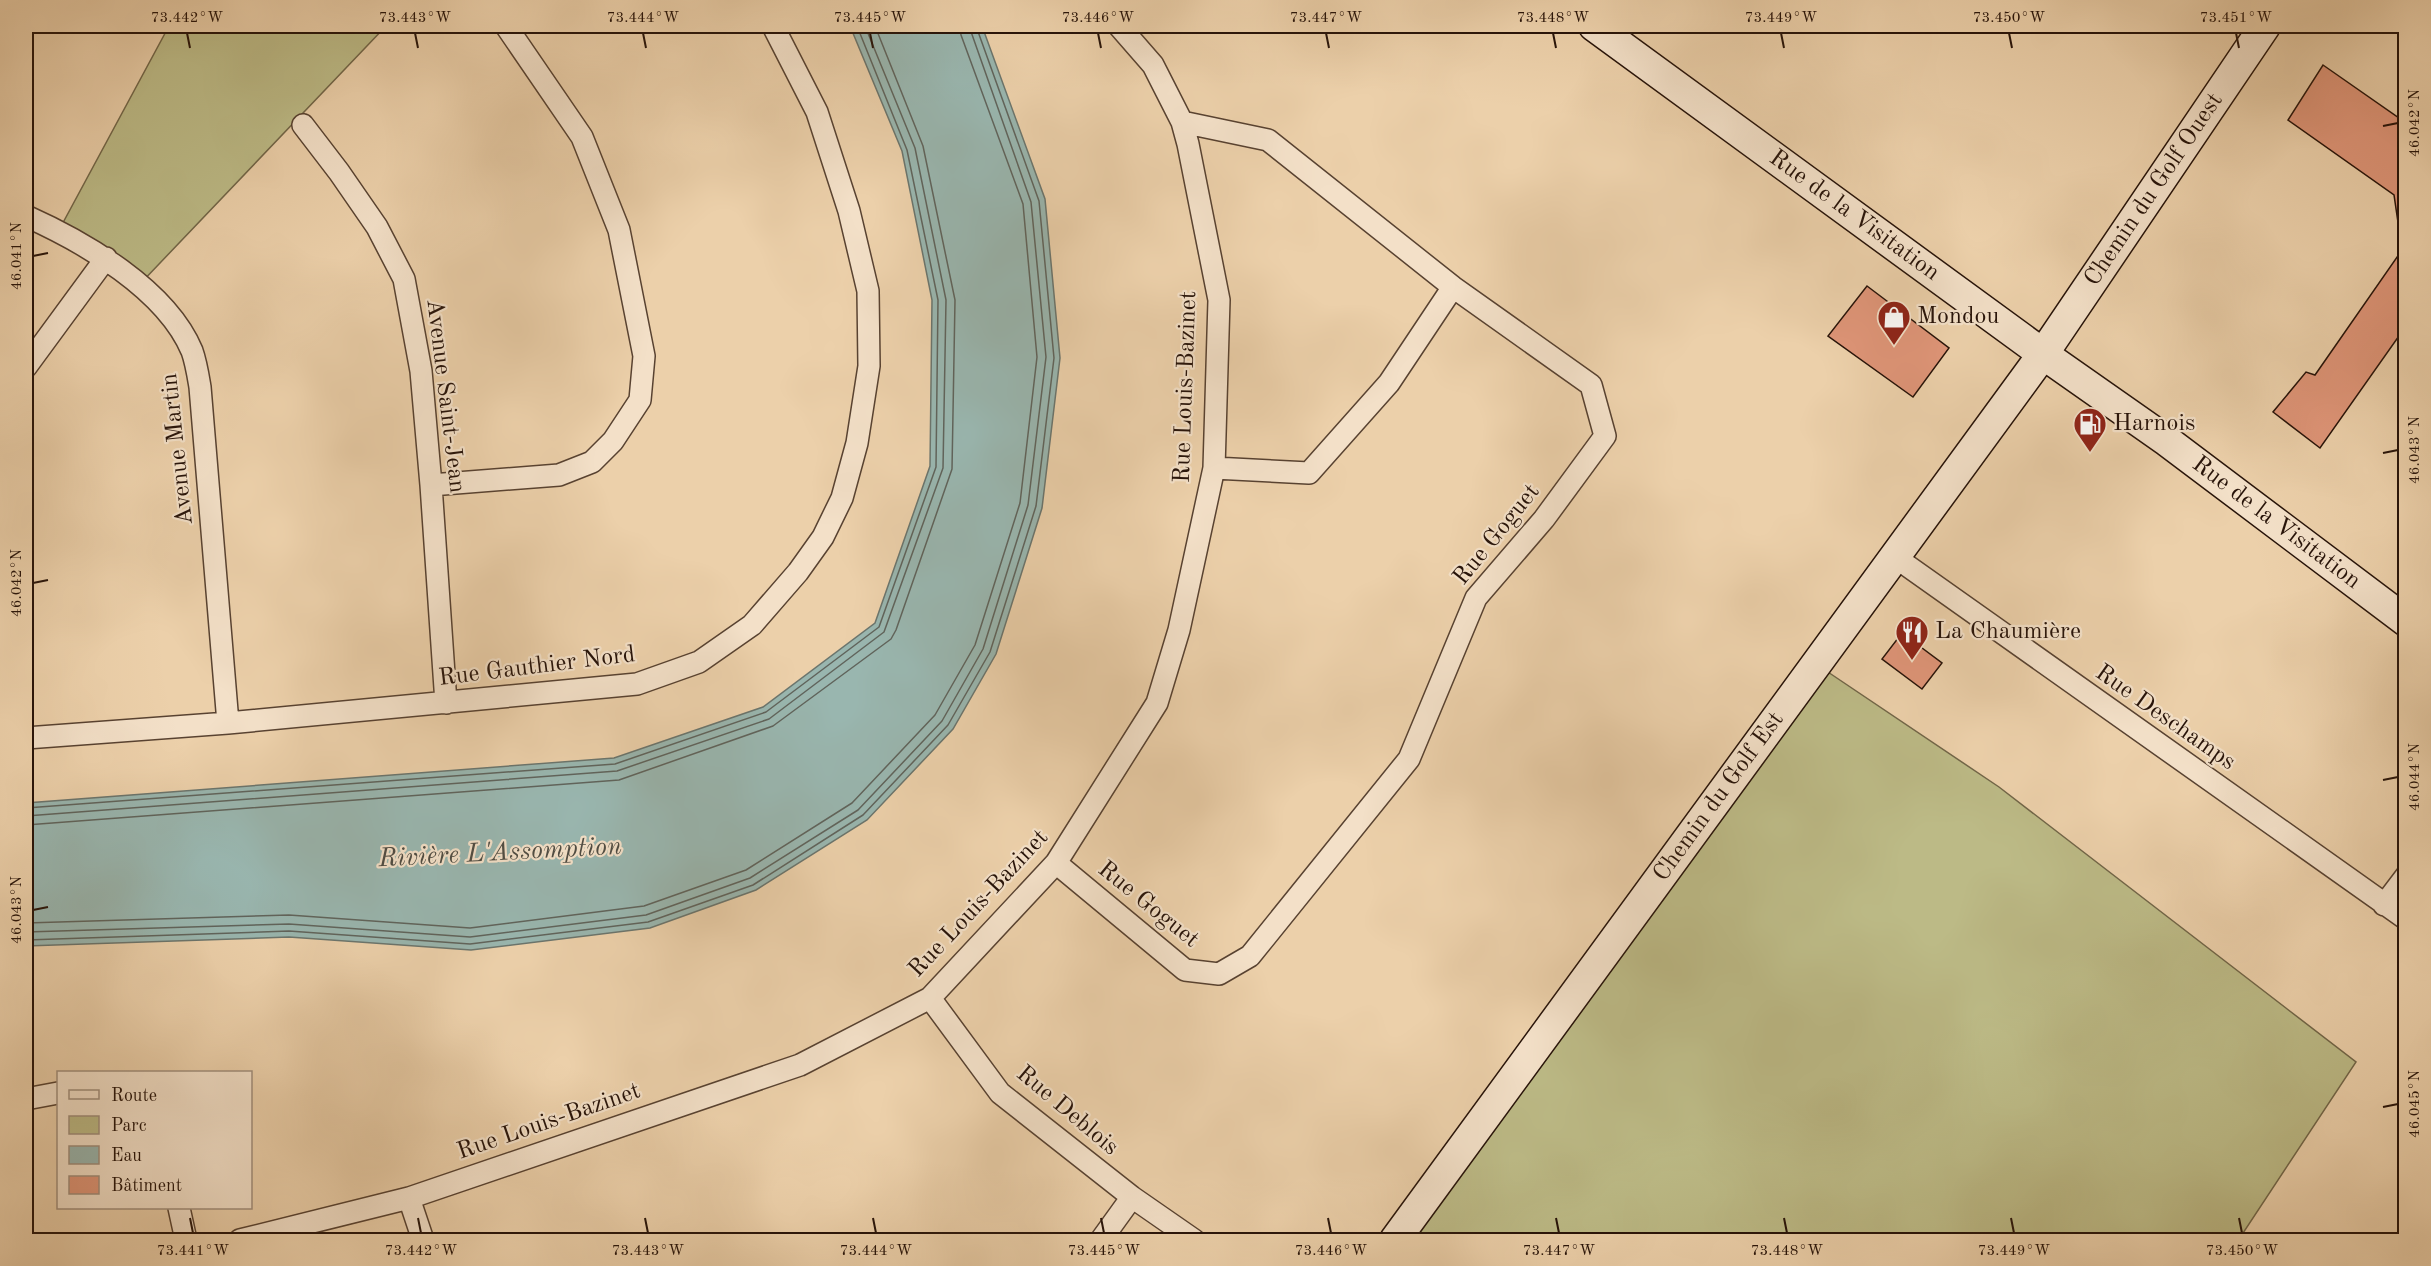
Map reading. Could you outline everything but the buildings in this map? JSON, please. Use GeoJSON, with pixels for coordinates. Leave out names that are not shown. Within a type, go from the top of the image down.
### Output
{"type":"FeatureCollection","features":[{"type":"Feature","properties":{"kind":"street"},"geometry":{"type":"LineString","coordinates":[[431,485],[559,475],[592,462],[614,441],[640,400],[644,356],[619,230],[582,137],[506,26]]}},
{"type":"Feature","properties":{"kind":"street","name":"Rue Gauthier Nord"},"geometry":{"type":"LineString","coordinates":[[26,738],[228,723],[637,684],[699,662],[752,625],[783,590],[823,537],[842,498],[857,443],[869,366],[867,291],[849,211],[817,112],[773,26]]}},
{"type":"Feature","properties":{"kind":"street","name":"Rue Louis-Bazinet"},"geometry":{"type":"LineString","coordinates":[[240,1240],[409,1198],[800,1065],[930,998],[1056,863],[1157,703],[1179,630],[1214,468],[1219,300],[1182,122],[1153,65],[1119,26]]}},
{"type":"Feature","properties":{"kind":"street","name":"Rue de la Visitation"},"geometry":{"type":"LineString","coordinates":[[1594,26],[2043,354],[2167,441],[2406,621]]}},
{"type":"Feature","properties":{"kind":"street","name":"Chemin du Golf Ouest"},"geometry":{"type":"LineString","coordinates":[[2043,354],[2265,26]]}},
{"type":"Feature","properties":{"kind":"street","name":"Rue Goguet"},"geometry":{"type":"LineString","coordinates":[[1056,863],[1185,970],[1220,974],[1250,956],[1409,759],[1476,598],[1544,519],[1605,436],[1591,385],[1453,287],[1268,140],[1182,122]]}},
{"type":"Feature","properties":{"kind":"street","name":"Avenue Saint-Jean"},"geometry":{"type":"LineString","coordinates":[[303,126],[339,172],[377,227],[404,279],[421,371],[446,703]]}},
{"type":"Feature","properties":{"kind":"street","name":"Avenue Martin"},"geometry":{"type":"LineString","coordinates":[[26,216],[106,258],[139,285],[176,323],[192,351],[200,387],[228,723]]}},
{"type":"Feature","properties":{"kind":"street"},"geometry":{"type":"LineString","coordinates":[[26,367],[106,258]]}},
{"type":"Feature","properties":{"kind":"street"},"geometry":{"type":"LineString","coordinates":[[1214,468],[1309,473],[1389,383],[1453,287]]}},
{"type":"Feature","properties":{"kind":"street","name":"Chemin du Golf Est"},"geometry":{"type":"LineString","coordinates":[[1395,1240],[2043,354]]}},
{"type":"Feature","properties":{"kind":"street","name":"Rue Deschamps"},"geometry":{"type":"LineString","coordinates":[[1895,557],[2406,919]]}},
{"type":"Feature","properties":{"kind":"street"},"geometry":{"type":"LineString","coordinates":[[2385,905],[2406,876]]}},
{"type":"Feature","properties":{"kind":"street","name":"Rue Deblois"},"geometry":{"type":"LineString","coordinates":[[930,998],[1000,1093],[1132,1197],[1194,1240]]}},
{"type":"Feature","properties":{"kind":"street"},"geometry":{"type":"LineString","coordinates":[[26,1099],[57,1093]]}},
{"type":"Feature","properties":{"kind":"street"},"geometry":{"type":"LineString","coordinates":[[1101,1240],[1132,1197]]}},
{"type":"Feature","properties":{"kind":"street"},"geometry":{"type":"LineString","coordinates":[[409,1198],[423,1240]]}},
{"type":"Feature","properties":{"kind":"street"},"geometry":{"type":"LineString","coordinates":[[179,1209],[186,1240]]}},
{"type":"Feature","properties":{"kind":"green space"},"geometry":{"type":"Polygon","coordinates":[[[169,26],[386,26],[139,285],[58,232],[169,26]]]}},
{"type":"Feature","properties":{"kind":"green space"},"geometry":{"type":"Polygon","coordinates":[[[1816,664],[1999,787],[2356,1062],[2243,1233],[2253,1240],[1388,1240],[1816,664]]]}},
{"type":"Feature","properties":{"kind":"water","name":"Rivière L'Assomption"},"geometry":{"type":"Polygon","coordinates":[[[850,26],[982,26],[1045,199],[1060,358],[1042,508],[996,654],[953,729],[867,820],[756,890],[650,928],[471,950],[289,937],[26,946],[26,803],[614,758],[763,707],[875,623],[930,466],[932,300],[902,151],[850,26]]]}},
{"type":"Feature","properties":{"kind":"place","name":"Mondou"},"geometry":{"type":"Point","coordinates":[1894,346]}},
{"type":"Feature","properties":{"kind":"place","name":"Harnois"},"geometry":{"type":"Point","coordinates":[2090,453]}},
{"type":"Feature","properties":{"kind":"place","name":"La Chaumière"},"geometry":{"type":"Point","coordinates":[1912,661]}}]}
